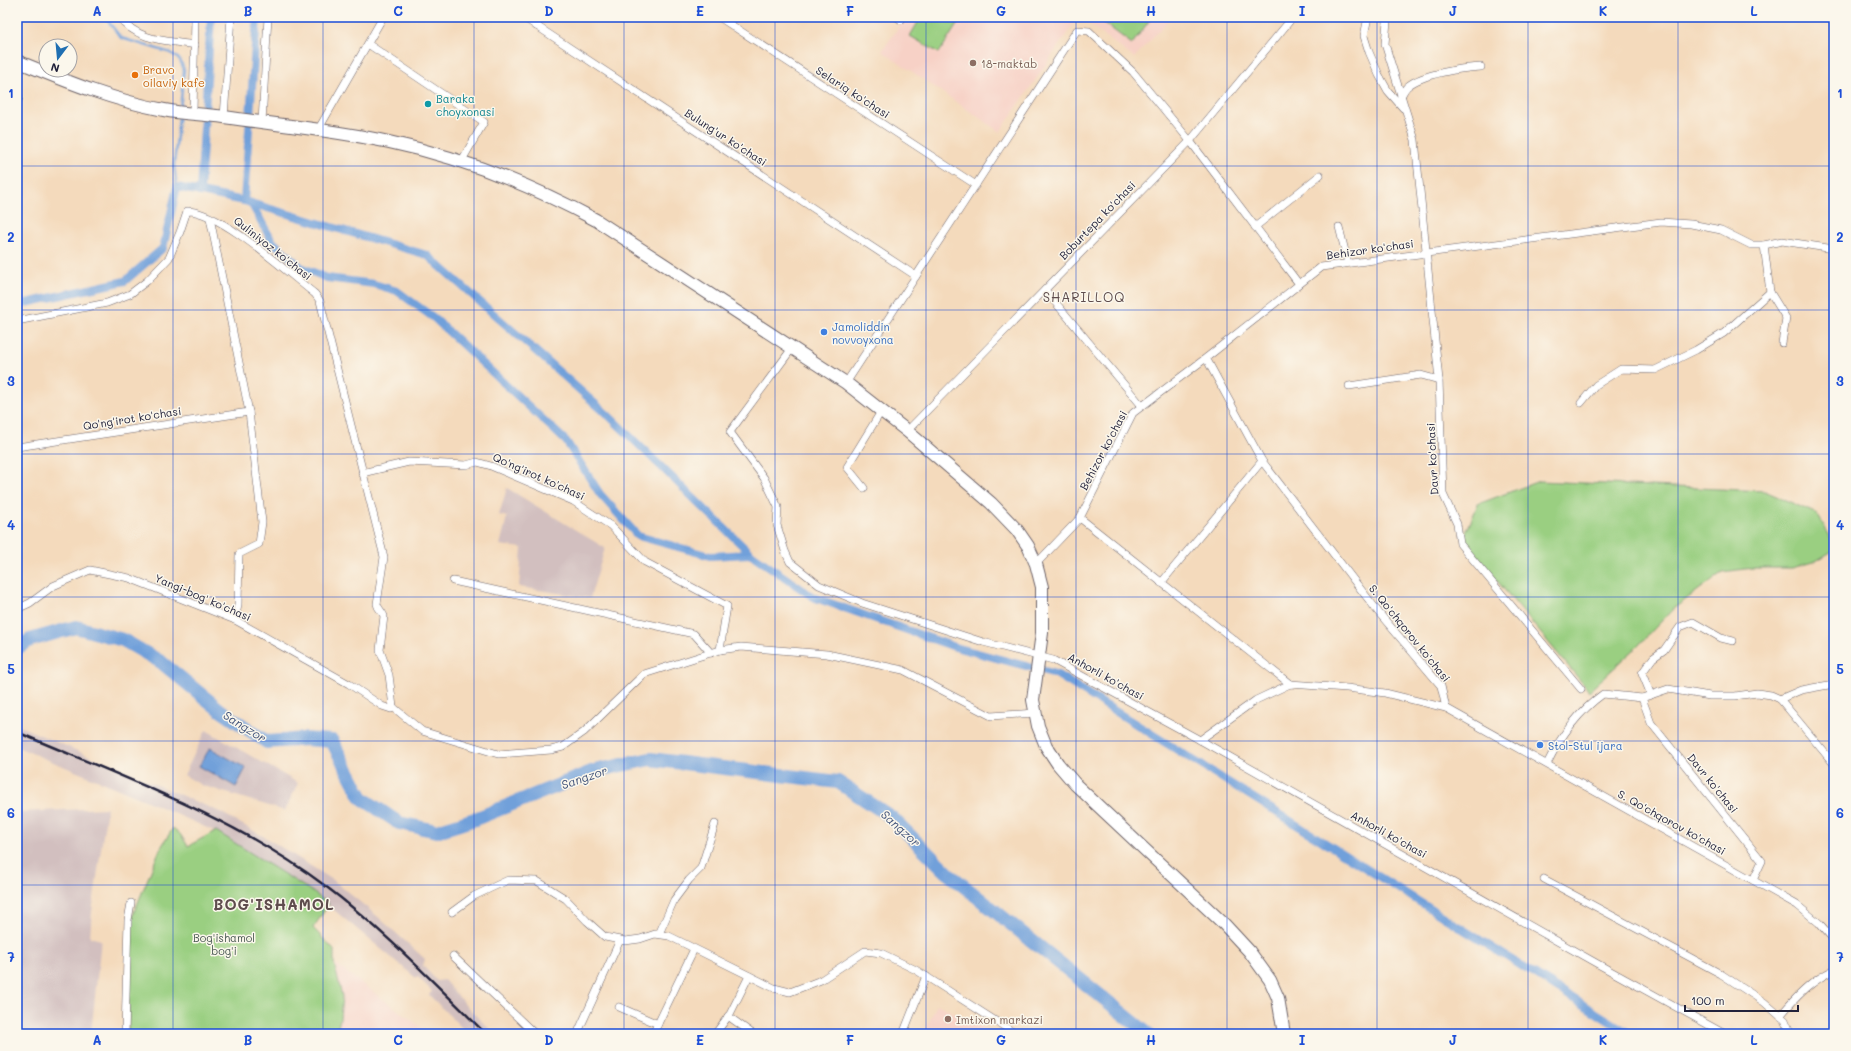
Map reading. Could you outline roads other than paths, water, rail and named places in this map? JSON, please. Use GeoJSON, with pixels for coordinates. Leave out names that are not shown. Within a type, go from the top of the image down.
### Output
{"type":"FeatureCollection","features":[{"type":"Feature","properties":{"kind":"main road"},"geometry":{"type":"LineString","coordinates":[[17,61],[88,90],[137,104],[187,113],[318,130],[390,142],[461,162],[540,192],[596,220],[793,347],[846,383],[882,410],[1005,517],[1023,538],[1036,564],[1043,599],[1040,656],[1033,687],[1034,713],[1040,733],[1050,753],[1076,785],[1224,924],[1260,965],[1278,998],[1284,1034]]}},
{"type":"Feature","properties":{"kind":"street"},"geometry":{"type":"LineString","coordinates":[[119,17],[127,27],[144,37],[195,45]]}},
{"type":"Feature","properties":{"kind":"street"},"geometry":{"type":"LineString","coordinates":[[187,113],[195,45],[195,17]]}},
{"type":"Feature","properties":{"kind":"street"},"geometry":{"type":"LineString","coordinates":[[225,117],[232,17]]}},
{"type":"Feature","properties":{"kind":"street"},"geometry":{"type":"LineString","coordinates":[[260,122],[268,17]]}},
{"type":"Feature","properties":{"kind":"street"},"geometry":{"type":"LineString","coordinates":[[318,130],[383,17]]}},
{"type":"Feature","properties":{"kind":"street","name":"Bulung'ur ko'chasi"},"geometry":{"type":"LineString","coordinates":[[523,17],[916,276]]}},
{"type":"Feature","properties":{"kind":"street"},"geometry":{"type":"LineString","coordinates":[[536,26],[542,17]]}},
{"type":"Feature","properties":{"kind":"street","name":"Selariq ko'chasi"},"geometry":{"type":"LineString","coordinates":[[718,17],[976,185]]}},
{"type":"Feature","properties":{"kind":"street","name":"Boburtepa ko'chasi"},"geometry":{"type":"LineString","coordinates":[[907,431],[1190,141],[1293,17]]}},
{"type":"Feature","properties":{"kind":"street"},"geometry":{"type":"LineString","coordinates":[[1368,17],[1364,36],[1378,75],[1388,91],[1405,109]]}},
{"type":"Feature","properties":{"kind":"street","name":"Davr ko'chasi"},"geometry":{"type":"LineString","coordinates":[[1389,17],[1387,21],[1385,44],[1415,140],[1439,380],[1442,494],[1458,524],[1460,544],[1581,689]]}},
{"type":"Feature","properties":{"kind":"street"},"geometry":{"type":"LineString","coordinates":[[846,383],[1077,30],[1088,30],[1133,72],[1190,141],[1299,284]]}},
{"type":"Feature","properties":{"kind":"street"},"geometry":{"type":"LineString","coordinates":[[368,44],[484,122],[461,162]]}},
{"type":"Feature","properties":{"kind":"street"},"geometry":{"type":"LineString","coordinates":[[1401,96],[1408,86],[1419,80],[1457,69],[1481,67]]}},
{"type":"Feature","properties":{"kind":"street"},"geometry":{"type":"LineString","coordinates":[[17,91],[19,98],[17,102]]}},
{"type":"Feature","properties":{"kind":"street"},"geometry":{"type":"LineString","coordinates":[[1255,226],[1320,175]]}},
{"type":"Feature","properties":{"kind":"street","name":"Quliniyoz ko'chasi"},"geometry":{"type":"LineString","coordinates":[[17,321],[107,303],[130,294],[147,281],[168,258],[180,232],[186,210],[210,218],[229,227],[315,294],[320,301],[384,557],[377,604],[384,616],[380,650],[389,675],[393,707]]}},
{"type":"Feature","properties":{"kind":"street"},"geometry":{"type":"LineString","coordinates":[[210,218],[249,412],[262,522],[262,533],[257,546],[239,554],[238,605],[235,620]]}},
{"type":"Feature","properties":{"kind":"street","name":"Behizor ko'chasi"},"geometry":{"type":"LineString","coordinates":[[1036,564],[1080,518],[1133,413],[1206,358],[1321,267],[1661,222],[1691,224],[1721,230],[1751,245],[1764,245],[1782,240],[1834,249]]}},
{"type":"Feature","properties":{"kind":"street"},"geometry":{"type":"LineString","coordinates":[[1339,227],[1348,263]]}},
{"type":"Feature","properties":{"kind":"street"},"geometry":{"type":"LineString","coordinates":[[1764,245],[1770,292],[1786,318],[1782,343]]}},
{"type":"Feature","properties":{"kind":"street"},"geometry":{"type":"LineString","coordinates":[[1045,290],[1142,406]]}},
{"type":"Feature","properties":{"kind":"street"},"geometry":{"type":"LineString","coordinates":[[1581,403],[1596,384],[1621,369],[1655,370],[1696,350],[1724,333],[1770,292]]}},
{"type":"Feature","properties":{"kind":"street","name":"Anhorli ko'chasi"},"geometry":{"type":"LineString","coordinates":[[793,347],[730,432],[764,478],[778,507],[777,525],[790,562],[818,585],[862,603],[983,642],[1053,660],[1200,740],[1725,1034]]}},
{"type":"Feature","properties":{"kind":"street","name":"S. Qo'chqorov ko'chasi"},"geometry":{"type":"LineString","coordinates":[[1206,358],[1262,461],[1379,613],[1441,686],[1446,708],[1797,905],[1820,923],[1834,940]]}},
{"type":"Feature","properties":{"kind":"street"},"geometry":{"type":"LineString","coordinates":[[1348,386],[1421,375],[1439,380]]}},
{"type":"Feature","properties":{"kind":"street"},"geometry":{"type":"LineString","coordinates":[[864,488],[847,466],[882,410]]}},
{"type":"Feature","properties":{"kind":"street","name":"Qo'ng'irot ko'chasi"},"geometry":{"type":"LineString","coordinates":[[17,447],[249,412]]}},
{"type":"Feature","properties":{"kind":"street"},"geometry":{"type":"LineString","coordinates":[[1161,582],[1262,461]]}},
{"type":"Feature","properties":{"kind":"street","name":"Qo'ng'irot ko'chasi"},"geometry":{"type":"LineString","coordinates":[[362,473],[410,462],[466,465],[478,462],[491,466],[573,501],[611,526],[645,562],[727,606],[720,650]]}},
{"type":"Feature","properties":{"kind":"street"},"geometry":{"type":"LineString","coordinates":[[1080,518],[1290,684]]}},
{"type":"Feature","properties":{"kind":"street","name":"Yangi-bog' ko'chasi"},"geometry":{"type":"LineString","coordinates":[[17,609],[30,603],[53,586],[90,570],[129,578],[235,620],[348,684],[382,706],[391,709],[393,707]]}},
{"type":"Feature","properties":{"kind":"street"},"geometry":{"type":"LineString","coordinates":[[453,581],[694,634],[711,653]]}},
{"type":"Feature","properties":{"kind":"street"},"geometry":{"type":"LineString","coordinates":[[1651,695],[1642,673],[1654,658],[1664,650],[1680,627],[1693,622],[1721,638],[1733,641]]}},
{"type":"Feature","properties":{"kind":"street"},"geometry":{"type":"LineString","coordinates":[[393,707],[422,731],[498,754],[550,750],[563,747],[584,732],[644,674],[720,650],[741,647],[828,654],[903,670],[991,716],[1034,713]]}},
{"type":"Feature","properties":{"kind":"street"},"geometry":{"type":"LineString","coordinates":[[1200,740],[1256,700],[1290,684],[1347,688],[1385,693],[1446,708]]}},
{"type":"Feature","properties":{"kind":"street"},"geometry":{"type":"LineString","coordinates":[[1780,699],[1801,690],[1834,684]]}},
{"type":"Feature","properties":{"kind":"street"},"geometry":{"type":"LineString","coordinates":[[1547,764],[1559,741],[1589,704],[1603,694],[1642,698],[1668,690],[1710,696],[1735,696],[1757,693],[1771,695],[1780,699],[1834,764]]}},
{"type":"Feature","properties":{"kind":"street","name":"Davr ko'chasi"},"geometry":{"type":"LineString","coordinates":[[1642,698],[1651,723],[1762,861],[1753,880]]}},
{"type":"Feature","properties":{"kind":"street"},"geometry":{"type":"LineString","coordinates":[[659,934],[674,900],[689,880],[701,868],[715,824]]}},
{"type":"Feature","properties":{"kind":"street"},"geometry":{"type":"LineString","coordinates":[[1544,879],[1721,974],[1764,1002],[1785,1020],[1791,1034]]}},
{"type":"Feature","properties":{"kind":"street"},"geometry":{"type":"LineString","coordinates":[[452,912],[474,896],[508,880],[537,881],[566,899],[605,937],[620,940],[640,939],[655,934],[669,936],[774,988],[790,992],[821,980],[865,951],[881,953],[926,976],[1016,1034]]}},
{"type":"Feature","properties":{"kind":"street"},"geometry":{"type":"LineString","coordinates":[[125,1034],[128,920],[130,903]]}},
{"type":"Feature","properties":{"kind":"street"},"geometry":{"type":"LineString","coordinates":[[580,1030],[620,940]]}},
{"type":"Feature","properties":{"kind":"street"},"geometry":{"type":"LineString","coordinates":[[653,1034],[694,949]]}},
{"type":"Feature","properties":{"kind":"street"},"geometry":{"type":"LineString","coordinates":[[453,956],[535,1034]]}},
{"type":"Feature","properties":{"kind":"street"},"geometry":{"type":"LineString","coordinates":[[1780,1016],[1795,998],[1813,983],[1834,970]]}},
{"type":"Feature","properties":{"kind":"street"},"geometry":{"type":"LineString","coordinates":[[715,1034],[728,1016],[749,976]]}},
{"type":"Feature","properties":{"kind":"street"},"geometry":{"type":"LineString","coordinates":[[903,1034],[926,976]]}},
{"type":"Feature","properties":{"kind":"street"},"geometry":{"type":"LineString","coordinates":[[620,1007],[658,1024]]}},
{"type":"Feature","properties":{"kind":"street"},"geometry":{"type":"LineString","coordinates":[[728,1016],[753,1034]]}},
{"type":"Feature","properties":{"kind":"water"},"geometry":{"type":"Polygon","coordinates":[[[210,748],[246,768],[236,787],[199,766],[210,748]]]}},
{"type":"Feature","properties":{"kind":"waterway"},"geometry":{"type":"LineString","coordinates":[[105,17],[121,38],[171,53],[180,60],[184,70],[180,109]]}},
{"type":"Feature","properties":{"kind":"waterway"},"geometry":{"type":"LineString","coordinates":[[200,192],[211,17]]}},
{"type":"Feature","properties":{"kind":"waterway"},"geometry":{"type":"LineString","coordinates":[[244,201],[257,17]]}},
{"type":"Feature","properties":{"kind":"waterway"},"geometry":{"type":"LineString","coordinates":[[177,187],[174,165],[179,116]]}},
{"type":"Feature","properties":{"kind":"waterway"},"geometry":{"type":"LineString","coordinates":[[17,305],[125,281],[163,248],[177,187],[244,201],[427,255],[609,416],[751,554],[813,597],[955,647],[1056,674],[1630,1034]]}},
{"type":"Feature","properties":{"kind":"waterway"},"geometry":{"type":"LineString","coordinates":[[251,203],[272,241],[301,267],[327,278],[374,284],[397,291],[434,318],[566,441],[600,494],[638,536],[710,556],[751,554]]}},
{"type":"Feature","properties":{"kind":"waterway","name":"Sangzor"},"geometry":{"type":"LineString","coordinates":[[17,648],[30,640],[76,627],[123,640],[161,662],[220,710],[267,742],[305,739],[332,741],[362,798],[399,823],[437,831],[475,819],[594,771],[650,759],[838,782],[891,817],[950,875],[1148,1034]]}},
{"type":"Feature","properties":{"kind":"railway"},"geometry":{"type":"LineString","coordinates":[[17,732],[136,782],[214,818],[289,860],[324,885],[367,920],[408,957],[486,1034]]}},
{"type":"Feature","properties":{"kind":"place","name":"18-maktab"},"geometry":{"type":"Point","coordinates":[973,63]}},
{"type":"Feature","properties":{"kind":"place","name":"Bravo oilaviy kafe"},"geometry":{"type":"Point","coordinates":[135,75]}},
{"type":"Feature","properties":{"kind":"place","name":"Baraka choyxonasi"},"geometry":{"type":"Point","coordinates":[428,104]}},
{"type":"Feature","properties":{"kind":"place","name":"Jamoliddin novvoyxona"},"geometry":{"type":"Point","coordinates":[824,332]}},
{"type":"Feature","properties":{"kind":"place","name":"Stol-Stul ijara"},"geometry":{"type":"Point","coordinates":[1540,745]}},
{"type":"Feature","properties":{"kind":"place","name":"Imtixon markazi"},"geometry":{"type":"Point","coordinates":[948,1019]}},
{"type":"Feature","properties":{"kind":"district","name":"SHARILLOQ"},"geometry":{"type":"Point","coordinates":[1084,296]}},
{"type":"Feature","properties":{"kind":"district","name":"BOG'ISHAMOL"},"geometry":{"type":"Point","coordinates":[274,904]}},
{"type":"Feature","properties":{"kind":"park label","name":"Bog'ishamol bog'i"},"geometry":{"type":"Point","coordinates":[224,943]}}]}
